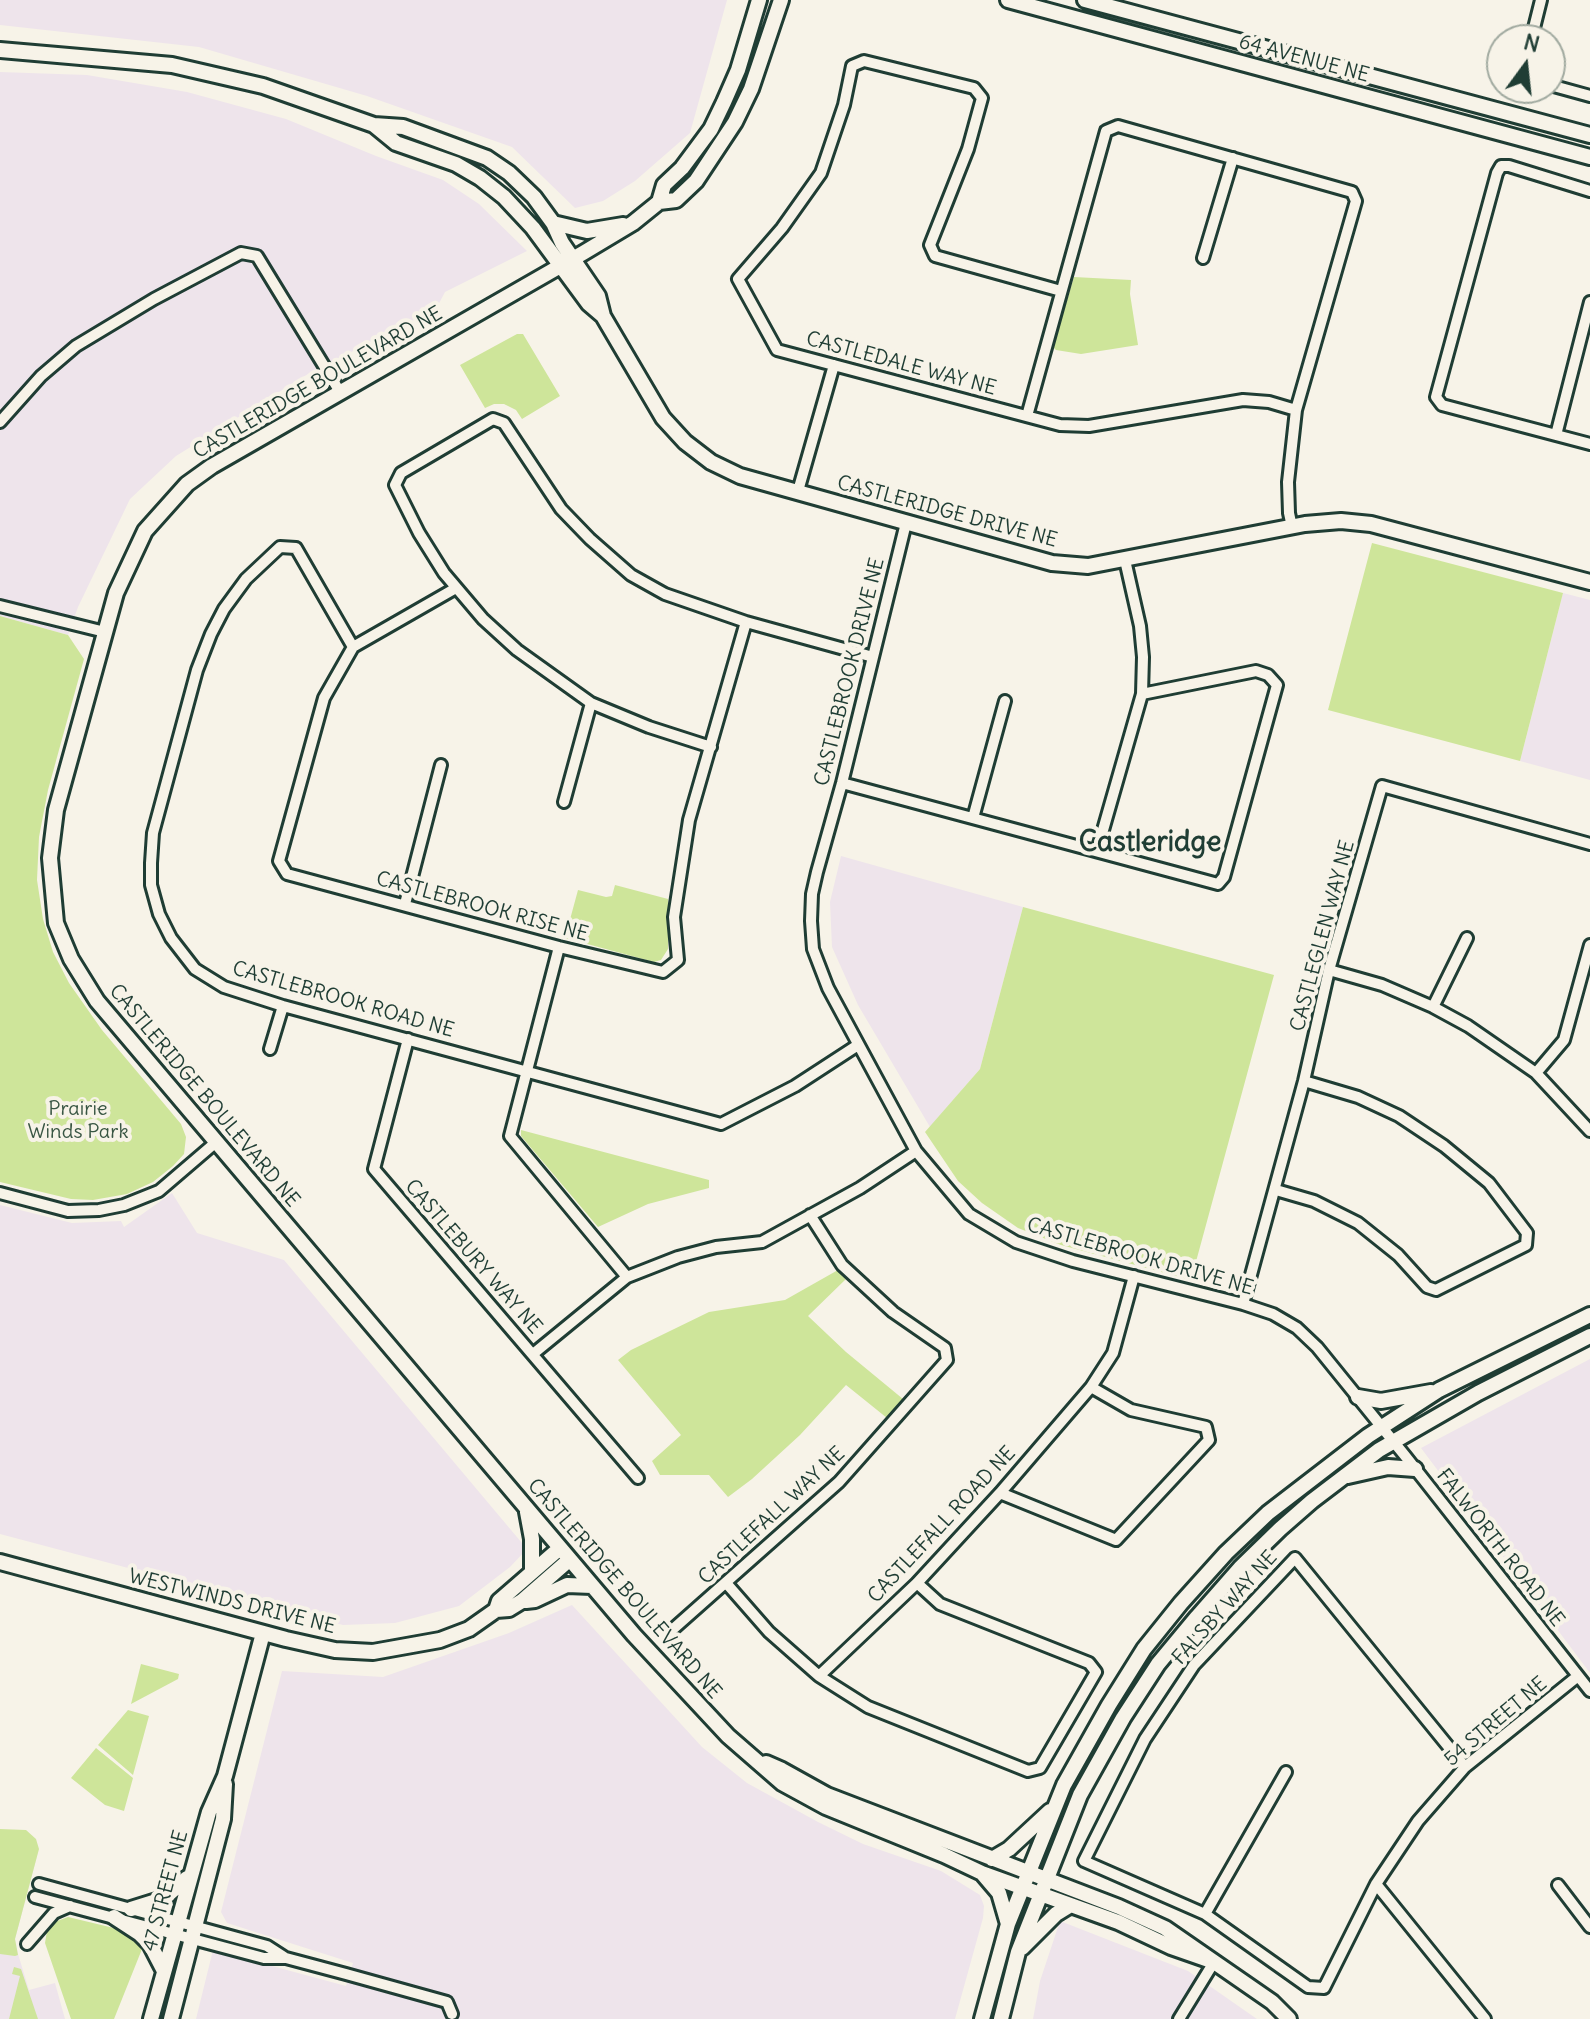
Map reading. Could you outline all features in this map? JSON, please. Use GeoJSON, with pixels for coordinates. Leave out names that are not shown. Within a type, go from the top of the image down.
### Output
{"type":"FeatureCollection","features":[{"type":"Feature","properties":{"kind":"street","name":"CASTLERIDGE BOULEVARD NE"},"geometry":{"type":"LineString","coordinates":[[659,202],[664,185],[682,168],[711,129],[738,70],[759,0]]}},
{"type":"Feature","properties":{"kind":"street","name":"64 AVENUE NE"},"geometry":{"type":"LineString","coordinates":[[1008,0],[1590,157]]}},
{"type":"Feature","properties":{"kind":"street","name":"64 AVENUE NE"},"geometry":{"type":"LineString","coordinates":[[1085,0],[1590,135]]}},
{"type":"Feature","properties":{"kind":"street"},"geometry":{"type":"LineString","coordinates":[[1535,24],[1541,0]]}},
{"type":"Feature","properties":{"kind":"street","name":"CASTLERIDGE BOULEVARD NE"},"geometry":{"type":"LineString","coordinates":[[781,1],[751,89],[721,147],[696,181],[676,200],[659,202],[633,223],[560,267],[212,466],[187,484],[145,531],[128,564],[105,632],[56,810],[50,858],[56,923],[71,959],[97,1001],[592,1586],[728,1736],[782,1783],[826,1807],[982,1873],[1118,1922],[1171,1947],[1214,1962]]}},
{"type":"Feature","properties":{"kind":"street"},"geometry":{"type":"LineString","coordinates":[[0,50],[172,65],[263,86],[374,125],[403,127],[487,158],[509,173],[534,197],[574,258]]}},
{"type":"Feature","properties":{"kind":"street","name":"CASTLEDALE WAY NE"},"geometry":{"type":"LineString","coordinates":[[1061,291],[935,256],[930,245],[953,192],[982,98],[974,88],[864,61],[852,66],[840,118],[821,173],[782,228],[738,279],[777,350],[1060,425],[1089,426],[1243,400],[1269,402],[1296,410]]}},
{"type":"Feature","properties":{"kind":"street"},"geometry":{"type":"LineString","coordinates":[[1566,89],[1590,96]]}},
{"type":"Feature","properties":{"kind":"street"},"geometry":{"type":"LineString","coordinates":[[374,125],[396,143],[456,164],[480,178],[504,197],[533,228],[560,267]]}},
{"type":"Feature","properties":{"kind":"street"},"geometry":{"type":"LineString","coordinates":[[1027,416],[1106,131],[1118,126],[1352,192],[1356,201],[1296,410],[1288,482],[1292,527]]}},
{"type":"Feature","properties":{"kind":"street"},"geometry":{"type":"LineString","coordinates":[[1203,258],[1233,158]]}},
{"type":"Feature","properties":{"kind":"street"},"geometry":{"type":"LineString","coordinates":[[1590,191],[1501,166],[1436,397],[1442,405],[1590,444]]}},
{"type":"Feature","properties":{"kind":"street"},"geometry":{"type":"LineString","coordinates":[[553,223],[587,231],[633,223]]}},
{"type":"Feature","properties":{"kind":"street"},"geometry":{"type":"LineString","coordinates":[[0,422],[41,376],[76,346],[154,299],[241,253],[257,256],[340,392]]}},
{"type":"Feature","properties":{"kind":"street","name":"CASTLERIDGE DRIVE NE"},"geometry":{"type":"LineString","coordinates":[[574,258],[598,296],[603,316],[663,418],[685,442],[711,462],[740,476],[1052,563],[1088,566],[1292,527],[1341,521],[1371,524],[1590,582]]}},
{"type":"Feature","properties":{"kind":"street","name":"CASTLERIDGE DRIVE NE"},"geometry":{"type":"LineString","coordinates":[[560,267],[589,304],[603,316]]}},
{"type":"Feature","properties":{"kind":"street"},"geometry":{"type":"LineString","coordinates":[[1556,435],[1590,302]]}},
{"type":"Feature","properties":{"kind":"street"},"geometry":{"type":"LineString","coordinates":[[798,491],[834,365]]}},
{"type":"Feature","properties":{"kind":"street"},"geometry":{"type":"LineString","coordinates":[[711,747],[649,727],[591,703],[517,650],[483,619],[456,588],[419,533],[395,485],[401,473],[493,419],[504,423],[561,509],[631,575],[665,594],[746,622],[873,657]]}},
{"type":"Feature","properties":{"kind":"street","name":"CASTLEBROOK DRIVE NE"},"geometry":{"type":"LineString","coordinates":[[906,523],[812,894],[813,949],[828,988],[916,1151],[969,1214],[1016,1242],[1073,1261],[1273,1314],[1297,1328],[1317,1347],[1382,1428]]}},
{"type":"Feature","properties":{"kind":"street","name":"CASTLEBROOK ROAD NE"},"geometry":{"type":"LineString","coordinates":[[353,647],[296,548],[280,547],[246,579],[224,609],[211,634],[197,670],[153,833],[151,885],[159,914],[171,938],[195,969],[224,987],[283,1006],[721,1124],[795,1086],[858,1045]]}},
{"type":"Feature","properties":{"kind":"street"},"geometry":{"type":"LineString","coordinates":[[1097,851],[1142,694],[1140,626],[1125,560]]}},
{"type":"Feature","properties":{"kind":"street","name":"CASTLEBROOK RISE NE"},"geometry":{"type":"LineString","coordinates":[[456,588],[353,647],[336,672],[324,698],[279,861],[287,874],[663,972],[678,960],[674,917],[689,820],[746,622]]}},
{"type":"Feature","properties":{"kind":"street"},"geometry":{"type":"LineString","coordinates":[[0,606],[105,632]]}},
{"type":"Feature","properties":{"kind":"street"},"geometry":{"type":"LineString","coordinates":[[842,783],[1218,884],[1224,877],[1277,685],[1268,675],[1256,671],[1142,694]]}},
{"type":"Feature","properties":{"kind":"street"},"geometry":{"type":"LineString","coordinates":[[973,818],[1005,701]]}},
{"type":"Feature","properties":{"kind":"street"},"geometry":{"type":"LineString","coordinates":[[564,802],[591,703]]}},
{"type":"Feature","properties":{"kind":"street"},"geometry":{"type":"LineString","coordinates":[[405,904],[441,765]]}},
{"type":"Feature","properties":{"kind":"street","name":"CASTLEGLEN WAY NE"},"geometry":{"type":"LineString","coordinates":[[1243,1304],[1276,1190],[1329,970],[1382,786],[1590,844]]}},
{"type":"Feature","properties":{"kind":"street"},"geometry":{"type":"LineString","coordinates":[[1433,1007],[1467,938]]}},
{"type":"Feature","properties":{"kind":"street"},"geometry":{"type":"LineString","coordinates":[[1536,1073],[1564,1040],[1590,945]]}},
{"type":"Feature","properties":{"kind":"street"},"geometry":{"type":"LineString","coordinates":[[559,947],[510,1136],[627,1277]]}},
{"type":"Feature","properties":{"kind":"street"},"geometry":{"type":"LineString","coordinates":[[1329,970],[1382,985],[1433,1007],[1507,1052],[1536,1073],[1590,1131]]}},
{"type":"Feature","properties":{"kind":"street"},"geometry":{"type":"LineString","coordinates":[[270,1049],[283,1006]]}},
{"type":"Feature","properties":{"kind":"street","name":"CASTLEBURY WAY NE"},"geometry":{"type":"LineString","coordinates":[[408,1039],[374,1169],[533,1354],[627,1277],[678,1257],[716,1247],[762,1242],[860,1188],[916,1151]]}},
{"type":"Feature","properties":{"kind":"street"},"geometry":{"type":"LineString","coordinates":[[1276,1190],[1314,1201],[1358,1223],[1398,1255],[1427,1287],[1436,1290],[1526,1245],[1527,1233],[1489,1183],[1444,1146],[1399,1116],[1358,1097],[1304,1081]]}},
{"type":"Feature","properties":{"kind":"street"},"geometry":{"type":"LineString","coordinates":[[0,1193],[68,1211],[124,1205],[159,1191],[215,1143]]}},
{"type":"Feature","properties":{"kind":"street","name":"CASTLEFALL WAY NE"},"geometry":{"type":"LineString","coordinates":[[672,1630],[839,1482],[947,1360],[945,1348],[893,1312],[842,1265],[810,1215]]}},
{"type":"Feature","properties":{"kind":"street","name":"CASTLEFALL ROAD NE"},"geometry":{"type":"LineString","coordinates":[[819,1676],[917,1583],[1091,1387],[1113,1353],[1134,1276]]}},
{"type":"Feature","properties":{"kind":"street"},"geometry":{"type":"LineString","coordinates":[[982,2019],[1008,1924],[1052,1809],[1109,1705],[1144,1649],[1181,1603],[1268,1513],[1329,1464],[1439,1390],[1590,1315]]}},
{"type":"Feature","properties":{"kind":"street"},"geometry":{"type":"LineString","coordinates":[[1001,2019],[1018,1952],[1080,1795],[1123,1718],[1158,1664],[1240,1568],[1312,1501],[1393,1441],[1590,1336]]}},
{"type":"Feature","properties":{"kind":"street"},"geometry":{"type":"LineString","coordinates":[[533,1354],[638,1478]]}},
{"type":"Feature","properties":{"kind":"street"},"geometry":{"type":"LineString","coordinates":[[1000,1493],[1116,1540],[1209,1440],[1206,1427],[1131,1410],[1091,1387]]}},
{"type":"Feature","properties":{"kind":"street"},"geometry":{"type":"LineString","coordinates":[[1358,1397],[1381,1401],[1439,1390]]}},
{"type":"Feature","properties":{"kind":"street","name":"FALWORTH ROAD NE"},"geometry":{"type":"LineString","coordinates":[[1382,1428],[1590,1691]]}},
{"type":"Feature","properties":{"kind":"street"},"geometry":{"type":"LineString","coordinates":[[1343,1477],[1388,1467],[1415,1469]]}},
{"type":"Feature","properties":{"kind":"street"},"geometry":{"type":"LineString","coordinates":[[527,1508],[532,1539],[532,1572]]}},
{"type":"Feature","properties":{"kind":"street","name":"WESTWINDS DRIVE NE"},"geometry":{"type":"LineString","coordinates":[[496,1610],[499,1601],[532,1572],[565,1554]]}},
{"type":"Feature","properties":{"kind":"street","name":"WESTWINDS DRIVE NE"},"geometry":{"type":"LineString","coordinates":[[0,1562],[263,1633],[335,1650],[373,1652],[440,1640],[469,1629],[496,1610],[509,1609],[522,1601],[565,1554]]}},
{"type":"Feature","properties":{"kind":"street","name":"FALSBY WAY NE"},"geometry":{"type":"LineString","coordinates":[[1308,1987],[1205,1914],[1084,1861],[1145,1739],[1194,1665],[1295,1558],[1465,1767]]}},
{"type":"Feature","properties":{"kind":"street"},"geometry":{"type":"LineString","coordinates":[[727,1584],[769,1632],[819,1676],[868,1707],[1028,1771],[1040,1768],[1096,1672],[1089,1663],[940,1604],[917,1583]]}},
{"type":"Feature","properties":{"kind":"street"},"geometry":{"type":"LineString","coordinates":[[522,1601],[535,1600],[567,1585],[592,1586]]}},
{"type":"Feature","properties":{"kind":"street","name":"47 STREET NE"},"geometry":{"type":"LineString","coordinates":[[151,2019],[209,1812],[225,1776],[263,1633]]}},
{"type":"Feature","properties":{"kind":"street","name":"54 STREET NE"},"geometry":{"type":"LineString","coordinates":[[1308,1987],[1324,1988],[1376,1884],[1418,1821],[1465,1767],[1578,1676]]}},
{"type":"Feature","properties":{"kind":"street","name":"CASTLERIDGE BOULEVARD NE"},"geometry":{"type":"LineString","coordinates":[[758,1760],[827,1795],[1119,1907],[1165,1928],[1272,2002],[1289,2019]]}},
{"type":"Feature","properties":{"kind":"street"},"geometry":{"type":"LineString","coordinates":[[1205,1914],[1286,1772]]}},
{"type":"Feature","properties":{"kind":"street","name":"47 STREET NE"},"geometry":{"type":"LineString","coordinates":[[171,2019],[223,1819],[225,1776]]}},
{"type":"Feature","properties":{"kind":"street"},"geometry":{"type":"LineString","coordinates":[[992,1859],[1009,1849],[1052,1809]]}},
{"type":"Feature","properties":{"kind":"street"},"geometry":{"type":"LineString","coordinates":[[982,1873],[999,1893],[1008,1924]]}},
{"type":"Feature","properties":{"kind":"street"},"geometry":{"type":"LineString","coordinates":[[131,1909],[163,1899],[190,1875]]}},
{"type":"Feature","properties":{"kind":"street"},"geometry":{"type":"LineString","coordinates":[[39,1884],[131,1909],[176,1928]]}},
{"type":"Feature","properties":{"kind":"street"},"geometry":{"type":"LineString","coordinates":[[1376,1884],[1485,2019]]}},
{"type":"Feature","properties":{"kind":"street"},"geometry":{"type":"LineString","coordinates":[[1558,1885],[1590,1927]]}},
{"type":"Feature","properties":{"kind":"street"},"geometry":{"type":"LineString","coordinates":[[35,1897],[114,1917],[176,1928],[264,1958],[286,1958],[447,2002],[452,2014]]}},
{"type":"Feature","properties":{"kind":"street"},"geometry":{"type":"LineString","coordinates":[[27,1944],[50,1917],[70,1906]]}},
{"type":"Feature","properties":{"kind":"street"},"geometry":{"type":"LineString","coordinates":[[1018,1952],[1056,1914],[1069,1906]]}},
{"type":"Feature","properties":{"kind":"street"},"geometry":{"type":"LineString","coordinates":[[114,1917],[150,1944],[164,1971]]}},
{"type":"Feature","properties":{"kind":"street"},"geometry":{"type":"LineString","coordinates":[[1179,2019],[1214,1962]]}},
{"type":"Feature","properties":{"kind":"shaded area"},"geometry":{"type":"Polygon","coordinates":[[[0,0],[727,0],[690,133],[635,181],[603,201],[575,208],[512,147],[367,96],[199,47],[0,25],[0,0]]]}},
{"type":"Feature","properties":{"kind":"shaded area"},"geometry":{"type":"Polygon","coordinates":[[[0,72],[87,75],[187,92],[286,119],[443,180],[479,204],[527,251],[445,292],[436,309],[308,374],[176,456],[130,499],[78,607],[68,635],[0,616],[0,72]]]}},
{"type":"Feature","properties":{"kind":"shaded area"},"geometry":{"type":"Polygon","coordinates":[[[1563,593],[1590,600],[1590,780],[1520,761],[1563,593]]]}},
{"type":"Feature","properties":{"kind":"shaded area"},"geometry":{"type":"Polygon","coordinates":[[[841,856],[1023,907],[980,1069],[930,1127],[858,1005],[832,947],[830,902],[841,856]]]}},
{"type":"Feature","properties":{"kind":"shaded area"},"geometry":{"type":"Polygon","coordinates":[[[172,1193],[197,1233],[284,1260],[527,1549],[510,1567],[459,1606],[395,1623],[343,1625],[0,1534],[0,1205],[72,1223],[121,1221],[124,1227],[172,1193]]]}},
{"type":"Feature","properties":{"kind":"shaded area"},"geometry":{"type":"Polygon","coordinates":[[[1590,1359],[1590,1673],[1421,1448],[1590,1359]]]}},
{"type":"Feature","properties":{"kind":"shaded area"},"geometry":{"type":"Polygon","coordinates":[[[572,1605],[702,1747],[747,1783],[863,1844],[941,1871],[980,1895],[984,1906],[983,1918],[955,2019],[196,2019],[213,1950],[346,1986],[353,1963],[227,1923],[221,1912],[282,1671],[383,1677],[509,1633],[572,1605]]]}},
{"type":"Feature","properties":{"kind":"shaded area"},"geometry":{"type":"Polygon","coordinates":[[[0,1838],[35,1847],[38,1852],[15,1939],[29,1990],[55,1983],[65,2019],[0,2019],[0,1838]]]}},
{"type":"Feature","properties":{"kind":"shaded area"},"geometry":{"type":"Polygon","coordinates":[[[1060,1921],[1188,1971],[1257,2019],[1033,2019],[1040,1981],[1060,1921]]]}},
{"type":"Feature","properties":{"kind":"green space"},"geometry":{"type":"Polygon","coordinates":[[[1074,277],[1131,280],[1130,294],[1138,345],[1081,354],[1053,347],[1074,277]]]}},
{"type":"Feature","properties":{"kind":"green space"},"geometry":{"type":"Polygon","coordinates":[[[517,334],[523,334],[560,396],[522,419],[516,410],[504,404],[485,408],[460,365],[517,334]]]}},
{"type":"Feature","properties":{"kind":"green space"},"geometry":{"type":"Polygon","coordinates":[[[1372,543],[1563,593],[1520,761],[1328,710],[1372,543]]]}},
{"type":"Feature","properties":{"kind":"green space","name":"Prairie Winds Park"},"geometry":{"type":"Polygon","coordinates":[[[0,616],[68,635],[84,659],[48,790],[39,837],[37,880],[43,919],[53,952],[69,983],[102,1030],[181,1124],[186,1137],[184,1154],[173,1166],[153,1182],[127,1194],[93,1200],[71,1199],[0,1182],[0,616]]]}},
{"type":"Feature","properties":{"kind":"green space"},"geometry":{"type":"Polygon","coordinates":[[[615,885],[668,899],[668,949],[661,960],[654,962],[565,938],[578,890],[606,897],[612,896],[615,885]]]}},
{"type":"Feature","properties":{"kind":"green space"},"geometry":{"type":"Polygon","coordinates":[[[1023,907],[1274,975],[1191,1280],[1061,1245],[1018,1228],[982,1203],[958,1181],[925,1132],[980,1069],[1023,907]]]}},
{"type":"Feature","properties":{"kind":"green space"},"geometry":{"type":"Polygon","coordinates":[[[521,1130],[709,1180],[709,1188],[648,1204],[598,1227],[521,1136],[521,1130]]]}},
{"type":"Feature","properties":{"kind":"green space"},"geometry":{"type":"Polygon","coordinates":[[[838,1270],[846,1279],[808,1316],[903,1399],[887,1418],[846,1385],[800,1435],[728,1497],[709,1475],[660,1475],[652,1461],[681,1435],[618,1360],[631,1350],[709,1312],[785,1300],[838,1270]]]}},
{"type":"Feature","properties":{"kind":"green space"},"geometry":{"type":"Polygon","coordinates":[[[141,1664],[179,1674],[178,1679],[131,1704],[141,1664]]]}},
{"type":"Feature","properties":{"kind":"green space"},"geometry":{"type":"Polygon","coordinates":[[[128,1710],[149,1716],[133,1775],[98,1745],[128,1710]]]}},
{"type":"Feature","properties":{"kind":"green space"},"geometry":{"type":"Polygon","coordinates":[[[96,1748],[133,1778],[124,1811],[105,1805],[71,1778],[96,1748]]]}},
{"type":"Feature","properties":{"kind":"green space"},"geometry":{"type":"Polygon","coordinates":[[[0,1829],[26,1830],[36,1839],[39,1849],[15,1939],[18,1955],[15,1956],[0,1954],[0,1829]]]}},
{"type":"Feature","properties":{"kind":"green space"},"geometry":{"type":"Polygon","coordinates":[[[68,1917],[118,1929],[142,1949],[114,2019],[71,2019],[45,1943],[52,1923],[68,1917]]]}},
{"type":"Feature","properties":{"kind":"green space"},"geometry":{"type":"Polygon","coordinates":[[[14,1967],[21,1969],[38,2019],[9,2019],[20,1976],[12,1974],[14,1967]]]}},
{"type":"Feature","properties":{"kind":"district","name":"Castleridge"},"geometry":{"type":"Point","coordinates":[1150,843]}}]}
